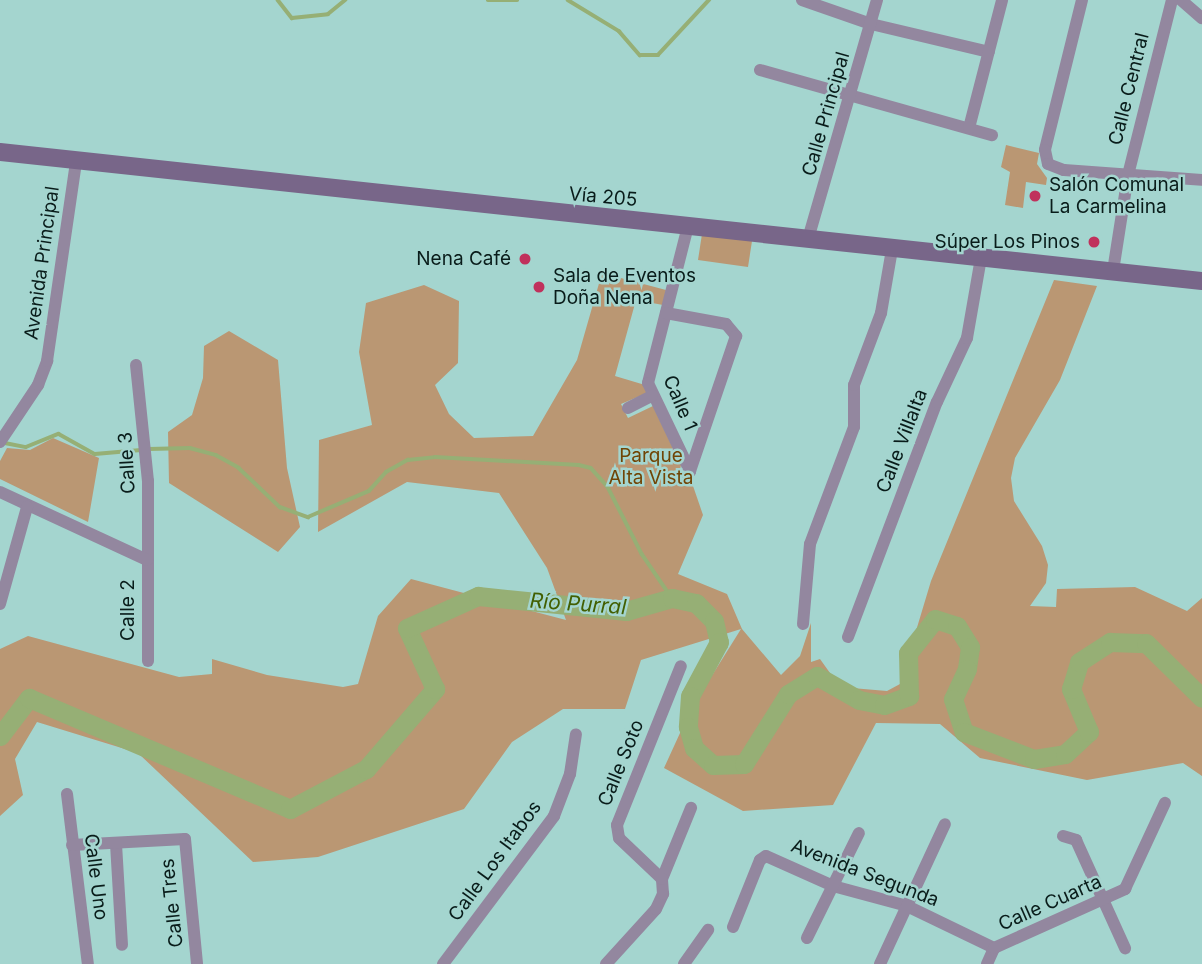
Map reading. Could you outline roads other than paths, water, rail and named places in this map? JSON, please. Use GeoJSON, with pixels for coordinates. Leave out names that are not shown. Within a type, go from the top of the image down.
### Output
{"type":"FeatureCollection","features":[{"type":"Feature","properties":{"kind":"main road","name":"Vía 205"},"geometry":{"type":"LineString","coordinates":[[0,152],[1202,281]]}},
{"type":"Feature","properties":{"kind":"street"},"geometry":{"type":"LineString","coordinates":[[802,0],[871,24],[989,52]]}},
{"type":"Feature","properties":{"kind":"street","name":"Calle Principal"},"geometry":{"type":"LineString","coordinates":[[808,239],[877,0]]}},
{"type":"Feature","properties":{"kind":"street"},"geometry":{"type":"LineString","coordinates":[[969,128],[1002,0]]}},
{"type":"Feature","properties":{"kind":"street"},"geometry":{"type":"LineString","coordinates":[[1082,0],[1046,160],[1064,170],[1202,180]]}},
{"type":"Feature","properties":{"kind":"street","name":"Calle Central"},"geometry":{"type":"LineString","coordinates":[[1113,271],[1128,175],[1172,0]]}},
{"type":"Feature","properties":{"kind":"street"},"geometry":{"type":"LineString","coordinates":[[1181,0],[1202,19]]}},
{"type":"Feature","properties":{"kind":"street"},"geometry":{"type":"LineString","coordinates":[[760,70],[992,135]]}},
{"type":"Feature","properties":{"kind":"street","name":"Avenida Principal"},"geometry":{"type":"LineString","coordinates":[[0,442],[38,385],[47,361],[76,161]]}},
{"type":"Feature","properties":{"kind":"street","name":"Calle 1"},"geometry":{"type":"LineString","coordinates":[[666,313],[726,324],[735,331],[736,341],[690,471],[652,396],[648,373],[688,226]]}},
{"type":"Feature","properties":{"kind":"street"},"geometry":{"type":"LineString","coordinates":[[803,624],[810,544],[854,427],[854,385],[881,313],[892,249]]}},
{"type":"Feature","properties":{"kind":"street","name":"Calle Villalta"},"geometry":{"type":"LineString","coordinates":[[848,637],[937,402],[967,338],[981,258]]}},
{"type":"Feature","properties":{"kind":"street","name":"Calle 3"},"geometry":{"type":"LineString","coordinates":[[136,365],[148,481],[147,560]]}},
{"type":"Feature","properties":{"kind":"street"},"geometry":{"type":"LineString","coordinates":[[628,408],[652,396]]}},
{"type":"Feature","properties":{"kind":"street"},"geometry":{"type":"LineString","coordinates":[[0,492],[27,507],[147,560]]}},
{"type":"Feature","properties":{"kind":"street"},"geometry":{"type":"LineString","coordinates":[[0,604],[27,507]]}},
{"type":"Feature","properties":{"kind":"street","name":"Calle 2"},"geometry":{"type":"LineString","coordinates":[[147,560],[148,661]]}},
{"type":"Feature","properties":{"kind":"street","name":"Calle Soto"},"geometry":{"type":"LineString","coordinates":[[662,879],[619,838],[617,825],[681,666]]}},
{"type":"Feature","properties":{"kind":"street","name":"Calle Los Itabos"},"geometry":{"type":"LineString","coordinates":[[443,964],[554,816],[570,774],[576,734]]}},
{"type":"Feature","properties":{"kind":"street","name":"Calle Uno"},"geometry":{"type":"LineString","coordinates":[[67,794],[88,964]]}},
{"type":"Feature","properties":{"kind":"street","name":"Calle Cuarta"},"geometry":{"type":"LineString","coordinates":[[987,964],[994,948],[1105,900],[1128,887],[1166,803]]}},
{"type":"Feature","properties":{"kind":"street"},"geometry":{"type":"LineString","coordinates":[[606,964],[656,909],[663,894],[662,879],[691,808]]}},
{"type":"Feature","properties":{"kind":"street"},"geometry":{"type":"LineString","coordinates":[[880,964],[945,824]]}},
{"type":"Feature","properties":{"kind":"street"},"geometry":{"type":"LineString","coordinates":[[807,938],[859,832]]}},
{"type":"Feature","properties":{"kind":"street"},"geometry":{"type":"LineString","coordinates":[[1063,836],[1076,839],[1125,948]]}},
{"type":"Feature","properties":{"kind":"street","name":"Calle Tres"},"geometry":{"type":"LineString","coordinates":[[117,844],[185,839],[197,964]]}},
{"type":"Feature","properties":{"kind":"street"},"geometry":{"type":"LineString","coordinates":[[72,845],[117,844],[122,945]]}},
{"type":"Feature","properties":{"kind":"street","name":"Avenida Segunda"},"geometry":{"type":"LineString","coordinates":[[733,928],[760,860],[766,856],[833,886],[907,906],[994,948]]}},
{"type":"Feature","properties":{"kind":"street"},"geometry":{"type":"LineString","coordinates":[[684,964],[708,930]]}},
{"type":"Feature","properties":{"kind":"waterway"},"geometry":{"type":"LineString","coordinates":[[278,0],[292,18],[328,14],[345,0]]}},
{"type":"Feature","properties":{"kind":"waterway"},"geometry":{"type":"LineString","coordinates":[[488,0],[517,0]]}},
{"type":"Feature","properties":{"kind":"waterway"},"geometry":{"type":"LineString","coordinates":[[568,0],[619,31],[640,55],[658,55],[709,0]]}},
{"type":"Feature","properties":{"kind":"waterway"},"geometry":{"type":"LineString","coordinates":[[5,443],[26,447],[59,434],[95,454],[141,450]]}},
{"type":"Feature","properties":{"kind":"waterway"},"geometry":{"type":"LineString","coordinates":[[149,449],[190,448],[216,455],[239,468],[280,507],[308,517],[369,491],[386,472],[408,460],[435,457],[579,465],[591,468],[608,487],[642,554],[672,598]]}},
{"type":"Feature","properties":{"kind":"waterway","name":"Río Purral"},"geometry":{"type":"LineString","coordinates":[[0,736],[29,698],[290,809],[366,769],[435,689],[407,628],[478,596],[626,611],[672,598],[696,603],[714,621],[719,642],[690,696],[688,727],[694,748],[713,765],[744,764],[788,694],[817,676],[859,700],[884,705],[909,696],[908,653],[935,619],[957,626],[970,647],[967,669],[953,699],[964,732],[1034,759],[1065,754],[1089,732],[1071,689],[1079,662],[1110,642],[1146,643],[1202,698]]}},
{"type":"Feature","properties":{"kind":"place","name":"Salón Comunal La Carmelina"},"geometry":{"type":"Point","coordinates":[1035,196]}},
{"type":"Feature","properties":{"kind":"place","name":"Súper Los Pinos"},"geometry":{"type":"Point","coordinates":[1094,242]}},
{"type":"Feature","properties":{"kind":"place","name":"Nena Café"},"geometry":{"type":"Point","coordinates":[525,259]}},
{"type":"Feature","properties":{"kind":"place","name":"Sala de Eventos Doña Nena"},"geometry":{"type":"Point","coordinates":[539,287]}},
{"type":"Feature","properties":{"kind":"park label","name":"Parque Alta Vista"},"geometry":{"type":"Point","coordinates":[651,467]}}]}
